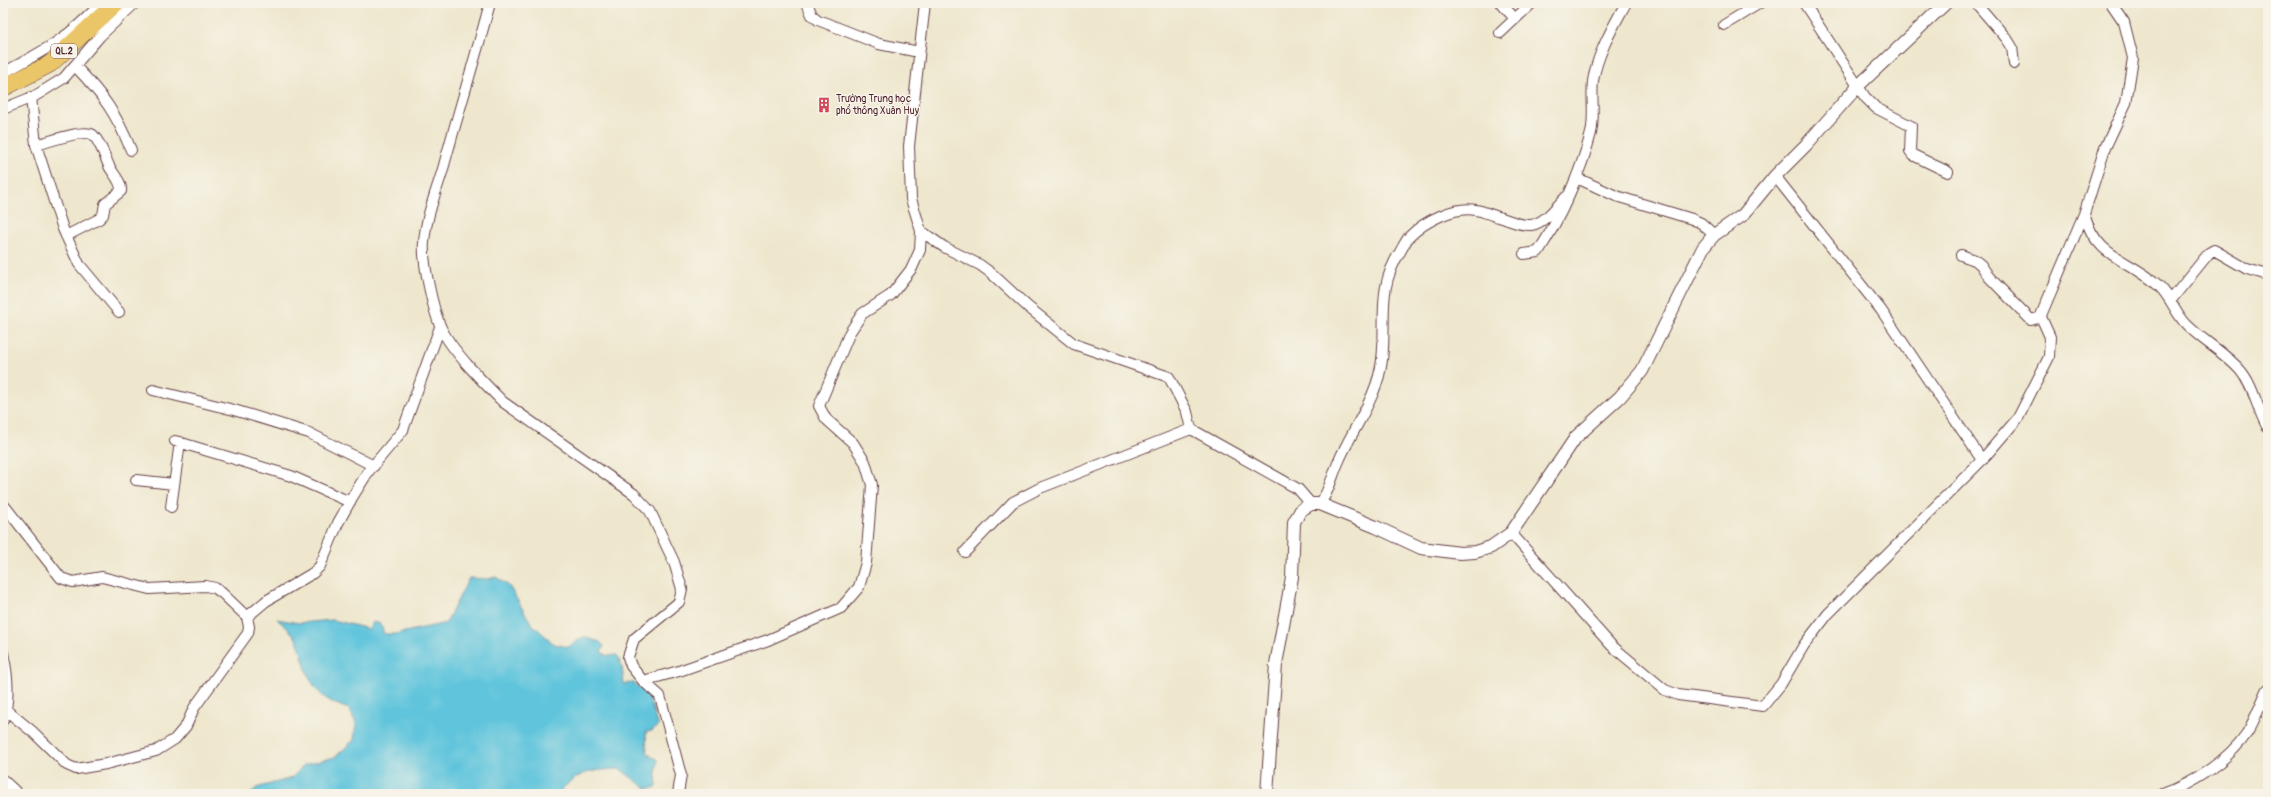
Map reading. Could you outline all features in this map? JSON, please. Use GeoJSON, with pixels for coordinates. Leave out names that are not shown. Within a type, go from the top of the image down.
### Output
{"type":"FeatureCollection","features":[{"type":"Feature","properties":{"kind":"highway","name":"QL.2"},"geometry":{"type":"LineString","coordinates":[[3,88],[50,64],[98,11],[116,3]]}},
{"type":"Feature","properties":{"kind":"street"},"geometry":{"type":"LineString","coordinates":[[3,109],[31,97],[59,81],[75,66],[100,36],[134,3]]}},
{"type":"Feature","properties":{"kind":"street"},"geometry":{"type":"LineString","coordinates":[[490,3],[428,220],[424,242],[424,257],[440,327],[460,354],[503,402],[634,494],[650,511],[674,562],[682,589],[679,602],[634,639],[629,649],[631,666],[643,681],[660,696],[681,775],[678,794]]}},
{"type":"Feature","properties":{"kind":"street"},"geometry":{"type":"LineString","coordinates":[[807,3],[812,15],[818,20],[879,44],[919,52]]}},
{"type":"Feature","properties":{"kind":"street"},"geometry":{"type":"LineString","coordinates":[[643,681],[679,671],[768,640],[840,608],[859,587],[866,563],[872,485],[865,462],[853,443],[826,419],[819,406],[850,332],[862,314],[891,296],[912,268],[920,250],[921,231],[912,206],[909,166],[910,137],[925,3]]}},
{"type":"Feature","properties":{"kind":"street"},"geometry":{"type":"LineString","coordinates":[[1501,3],[1516,19]]}},
{"type":"Feature","properties":{"kind":"street"},"geometry":{"type":"LineString","coordinates":[[1500,34],[1532,3]]}},
{"type":"Feature","properties":{"kind":"street"},"geometry":{"type":"LineString","coordinates":[[1524,254],[1538,252],[1577,178],[1592,131],[1593,81],[1612,28],[1626,3]]}},
{"type":"Feature","properties":{"kind":"street"},"geometry":{"type":"LineString","coordinates":[[1724,25],[1760,3]]}},
{"type":"Feature","properties":{"kind":"street"},"geometry":{"type":"LineString","coordinates":[[1804,3],[1857,87],[1876,108],[1911,126],[1910,151],[1913,155],[1948,172]]}},
{"type":"Feature","properties":{"kind":"street"},"geometry":{"type":"LineString","coordinates":[[921,231],[944,247],[980,265],[991,273],[1028,307],[1074,344],[1169,376],[1186,412],[1191,428],[1298,489],[1315,504],[1376,527],[1421,548],[1475,552],[1491,547],[1511,533],[1576,437],[1620,397],[1642,371],[1703,248],[1714,235],[1743,215],[1776,176],[1806,145],[1857,87],[1946,3]]}},
{"type":"Feature","properties":{"kind":"street"},"geometry":{"type":"LineString","coordinates":[[1976,3],[2012,47],[2014,64]]}},
{"type":"Feature","properties":{"kind":"street"},"geometry":{"type":"LineString","coordinates":[[1511,533],[1612,646],[1666,690],[1678,695],[1763,706],[1781,684],[1804,645],[1828,614],[1982,460],[2018,418],[2044,370],[2049,357],[2050,337],[2041,317],[2084,214],[2105,148],[2126,103],[2133,66],[2129,33],[2124,22],[2111,3]]}},
{"type":"Feature","properties":{"kind":"street"},"geometry":{"type":"LineString","coordinates":[[3,73],[48,49],[73,32],[98,11]]}},
{"type":"Feature","properties":{"kind":"street"},"geometry":{"type":"LineString","coordinates":[[75,66],[98,90],[119,121],[131,150]]}},
{"type":"Feature","properties":{"kind":"street"},"geometry":{"type":"LineString","coordinates":[[31,97],[36,145],[66,236],[79,264],[120,312]]}},
{"type":"Feature","properties":{"kind":"street"},"geometry":{"type":"LineString","coordinates":[[36,145],[62,139],[80,132],[92,135],[121,186],[121,190],[105,204],[103,215],[99,219],[66,236]]}},
{"type":"Feature","properties":{"kind":"street"},"geometry":{"type":"LineString","coordinates":[[1776,176],[1881,310],[1982,460]]}},
{"type":"Feature","properties":{"kind":"street"},"geometry":{"type":"LineString","coordinates":[[1577,178],[1616,196],[1702,223],[1714,235]]}},
{"type":"Feature","properties":{"kind":"street"},"geometry":{"type":"LineString","coordinates":[[1267,794],[1276,664],[1292,577],[1294,522],[1301,510],[1315,504],[1326,495],[1338,463],[1363,414],[1378,376],[1382,360],[1383,302],[1385,284],[1393,262],[1410,237],[1427,224],[1444,215],[1475,209],[1521,224],[1531,225],[1540,222],[1566,197]]}},
{"type":"Feature","properties":{"kind":"street"},"geometry":{"type":"LineString","coordinates":[[2084,214],[2089,230],[2108,252],[2136,268],[2157,284],[2171,300],[2180,318],[2241,371],[2249,384],[2268,428]]}},
{"type":"Feature","properties":{"kind":"street"},"geometry":{"type":"LineString","coordinates":[[2171,300],[2209,253],[2214,250],[2247,269],[2268,275]]}},
{"type":"Feature","properties":{"kind":"street"},"geometry":{"type":"LineString","coordinates":[[1961,254],[1975,260],[1981,265],[1989,277],[2030,320],[2041,317]]}},
{"type":"Feature","properties":{"kind":"street"},"geometry":{"type":"LineString","coordinates":[[247,617],[275,595],[313,574],[326,555],[338,523],[350,502],[374,466],[403,430],[440,327]]}},
{"type":"Feature","properties":{"kind":"street"},"geometry":{"type":"LineString","coordinates":[[153,390],[234,410],[309,433],[374,466]]}},
{"type":"Feature","properties":{"kind":"street"},"geometry":{"type":"LineString","coordinates":[[965,552],[1013,502],[1040,488],[1191,428]]}},
{"type":"Feature","properties":{"kind":"street"},"geometry":{"type":"LineString","coordinates":[[171,507],[177,442],[291,476],[350,502]]}},
{"type":"Feature","properties":{"kind":"street"},"geometry":{"type":"LineString","coordinates":[[136,480],[174,484]]}},
{"type":"Feature","properties":{"kind":"street"},"geometry":{"type":"LineString","coordinates":[[3,504],[61,578],[73,582],[102,577],[149,589],[206,586],[222,593],[247,617],[249,627],[248,633],[194,708],[186,726],[175,740],[156,751],[106,764],[76,769],[67,765],[33,732],[6,710]]}},
{"type":"Feature","properties":{"kind":"street"},"geometry":{"type":"LineString","coordinates":[[3,654],[7,679],[6,710],[3,720]]}},
{"type":"Feature","properties":{"kind":"street"},"geometry":{"type":"LineString","coordinates":[[2163,794],[2194,778],[2216,764],[2239,744],[2247,732],[2268,688]]}},
{"type":"Feature","properties":{"kind":"street"},"geometry":{"type":"LineString","coordinates":[[3,780],[18,794]]}},
{"type":"Feature","properties":{"kind":"water"},"geometry":{"type":"Polygon","coordinates":[[[496,577],[509,586],[531,623],[554,644],[568,647],[583,637],[600,642],[604,646],[601,652],[608,656],[617,655],[622,667],[624,684],[632,682],[646,694],[652,705],[659,725],[652,731],[646,732],[647,753],[658,760],[656,773],[657,787],[647,789],[620,769],[601,770],[586,773],[565,786],[557,794],[251,794],[256,788],[292,778],[304,765],[335,757],[354,740],[356,723],[349,709],[333,703],[317,690],[309,677],[296,638],[277,619],[299,623],[333,620],[369,629],[373,622],[381,624],[384,634],[396,634],[446,623],[469,578],[488,579],[496,577]]]}},
{"type":"Feature","properties":{"kind":"place","name":"Trường Trung học phổ thông Xuân Huy"},"geometry":{"type":"Point","coordinates":[824,105]}}]}
